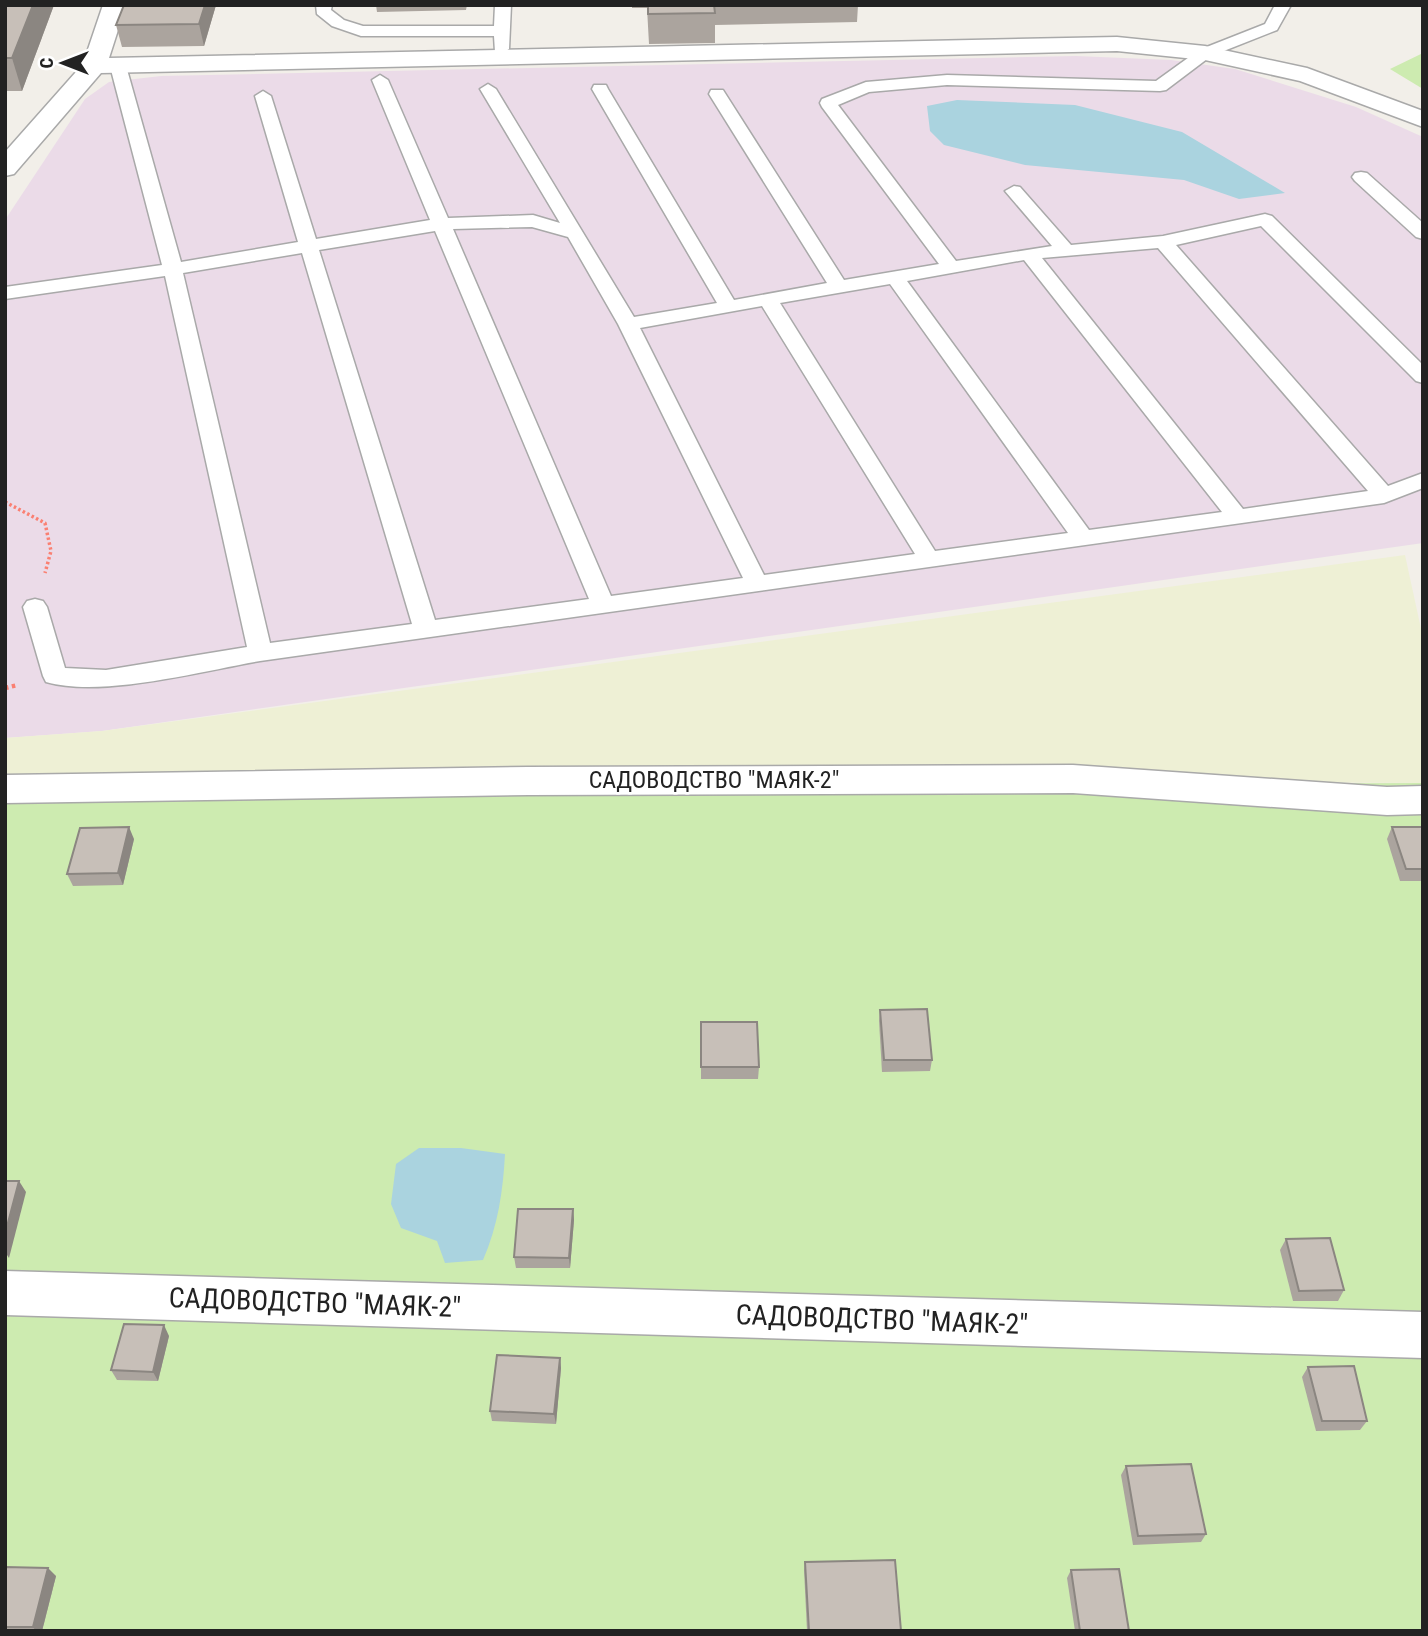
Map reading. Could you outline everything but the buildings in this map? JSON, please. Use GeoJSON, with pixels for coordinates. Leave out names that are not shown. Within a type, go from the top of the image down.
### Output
{"type":"FeatureCollection","features":[{"type":"Feature","properties":{"kind":"street"},"geometry":{"type":"LineString","coordinates":[[5,168],[106,66],[115,5]]}},
{"type":"Feature","properties":{"kind":"street"},"geometry":{"type":"LineString","coordinates":[[106,66],[1117,44],[1205,53],[1307,75],[1418,120]]}},
{"type":"Feature","properties":{"kind":"street","name":"САДОВОДСТВО \"МАЯК-2\""},"geometry":{"type":"LineString","coordinates":[[5,789],[528,781],[1073,779],[1387,801],[1423,800]]}},
{"type":"Feature","properties":{"kind":"street","name":"САДОВОДСТВО \"МАЯК-2\""},"geometry":{"type":"LineString","coordinates":[[5,1293],[1423,1335]]}},
{"type":"Feature","properties":{"kind":"lane"},"geometry":{"type":"LineString","coordinates":[[324,5],[323,11],[338,23],[361,31],[502,31]]}},
{"type":"Feature","properties":{"kind":"lane"},"geometry":{"type":"LineString","coordinates":[[500,58],[503,5]]}},
{"type":"Feature","properties":{"kind":"lane"},"geometry":{"type":"LineString","coordinates":[[952,268],[828,103],[866,87],[947,80],[1160,86],[1205,53],[1271,27],[1283,5]]}},
{"type":"Feature","properties":{"kind":"lane"},"geometry":{"type":"LineString","coordinates":[[106,66],[173,269],[260,653]]}},
{"type":"Feature","properties":{"kind":"lane"},"geometry":{"type":"LineString","coordinates":[[380,80],[603,605]]}},
{"type":"Feature","properties":{"kind":"lane"},"geometry":{"type":"LineString","coordinates":[[488,89],[628,324],[757,583]]}},
{"type":"Feature","properties":{"kind":"lane"},"geometry":{"type":"LineString","coordinates":[[600,89],[729,307]]}},
{"type":"Feature","properties":{"kind":"lane"},"geometry":{"type":"LineString","coordinates":[[717,94],[839,288]]}},
{"type":"Feature","properties":{"kind":"lane"},"geometry":{"type":"LineString","coordinates":[[263,96],[426,630]]}},
{"type":"Feature","properties":{"kind":"lane"},"geometry":{"type":"LineString","coordinates":[[1361,177],[1423,233]]}},
{"type":"Feature","properties":{"kind":"lane"},"geometry":{"type":"LineString","coordinates":[[1014,191],[1066,251]]}},
{"type":"Feature","properties":{"kind":"lane"},"geometry":{"type":"LineString","coordinates":[[628,324],[1028,254],[1163,242],[1265,220],[1423,377]]}},
{"type":"Feature","properties":{"kind":"lane"},"geometry":{"type":"LineString","coordinates":[[5,293],[173,269],[441,224],[533,221],[575,233]]}},
{"type":"Feature","properties":{"kind":"lane"},"geometry":{"type":"LineString","coordinates":[[1163,242],[1384,496]]}},
{"type":"Feature","properties":{"kind":"lane"},"geometry":{"type":"LineString","coordinates":[[1028,254],[1237,516]]}},
{"type":"Feature","properties":{"kind":"lane"},"geometry":{"type":"LineString","coordinates":[[895,278],[1083,538]]}},
{"type":"Feature","properties":{"kind":"lane"},"geometry":{"type":"LineString","coordinates":[[768,300],[929,559]]}},
{"type":"Feature","properties":{"kind":"lane"},"geometry":{"type":"LineString","coordinates":[[35,607],[55,676],[106,679],[260,653],[1384,496],[1423,480]]}},
{"type":"Feature","properties":{"kind":"path"},"geometry":{"type":"LineString","coordinates":[[5,502],[45,523],[51,551],[35,607]]}},
{"type":"Feature","properties":{"kind":"shaded area"},"geometry":{"type":"Polygon","coordinates":[[[1076,56],[1171,60],[1235,69],[1356,107],[1423,137],[1423,543],[102,731],[5,738],[5,220],[85,99],[109,82],[161,76],[1076,56]]]}},
{"type":"Feature","properties":{"kind":"green space"},"geometry":{"type":"Polygon","coordinates":[[[1423,53],[1423,89],[1390,69],[1423,53]]]}},
{"type":"Feature","properties":{"kind":"green space"},"geometry":{"type":"Polygon","coordinates":[[[1405,555],[1423,638],[1423,783],[702,780],[5,789],[5,738],[102,731],[1405,555]]]}},
{"type":"Feature","properties":{"kind":"green space"},"geometry":{"type":"Polygon","coordinates":[[[1423,783],[1423,1631],[5,1631],[5,788],[1423,783]]]}},
{"type":"Feature","properties":{"kind":"water"},"geometry":{"type":"Polygon","coordinates":[[[957,100],[1075,105],[1182,132],[1285,193],[1239,199],[1184,180],[1025,165],[944,145],[930,131],[927,106],[957,100]]]}},
{"type":"Feature","properties":{"kind":"water"},"geometry":{"type":"Polygon","coordinates":[[[419,1148],[461,1148],[505,1154],[499,1208],[483,1260],[445,1263],[437,1241],[401,1228],[391,1204],[396,1164],[419,1148]]]}}]}
